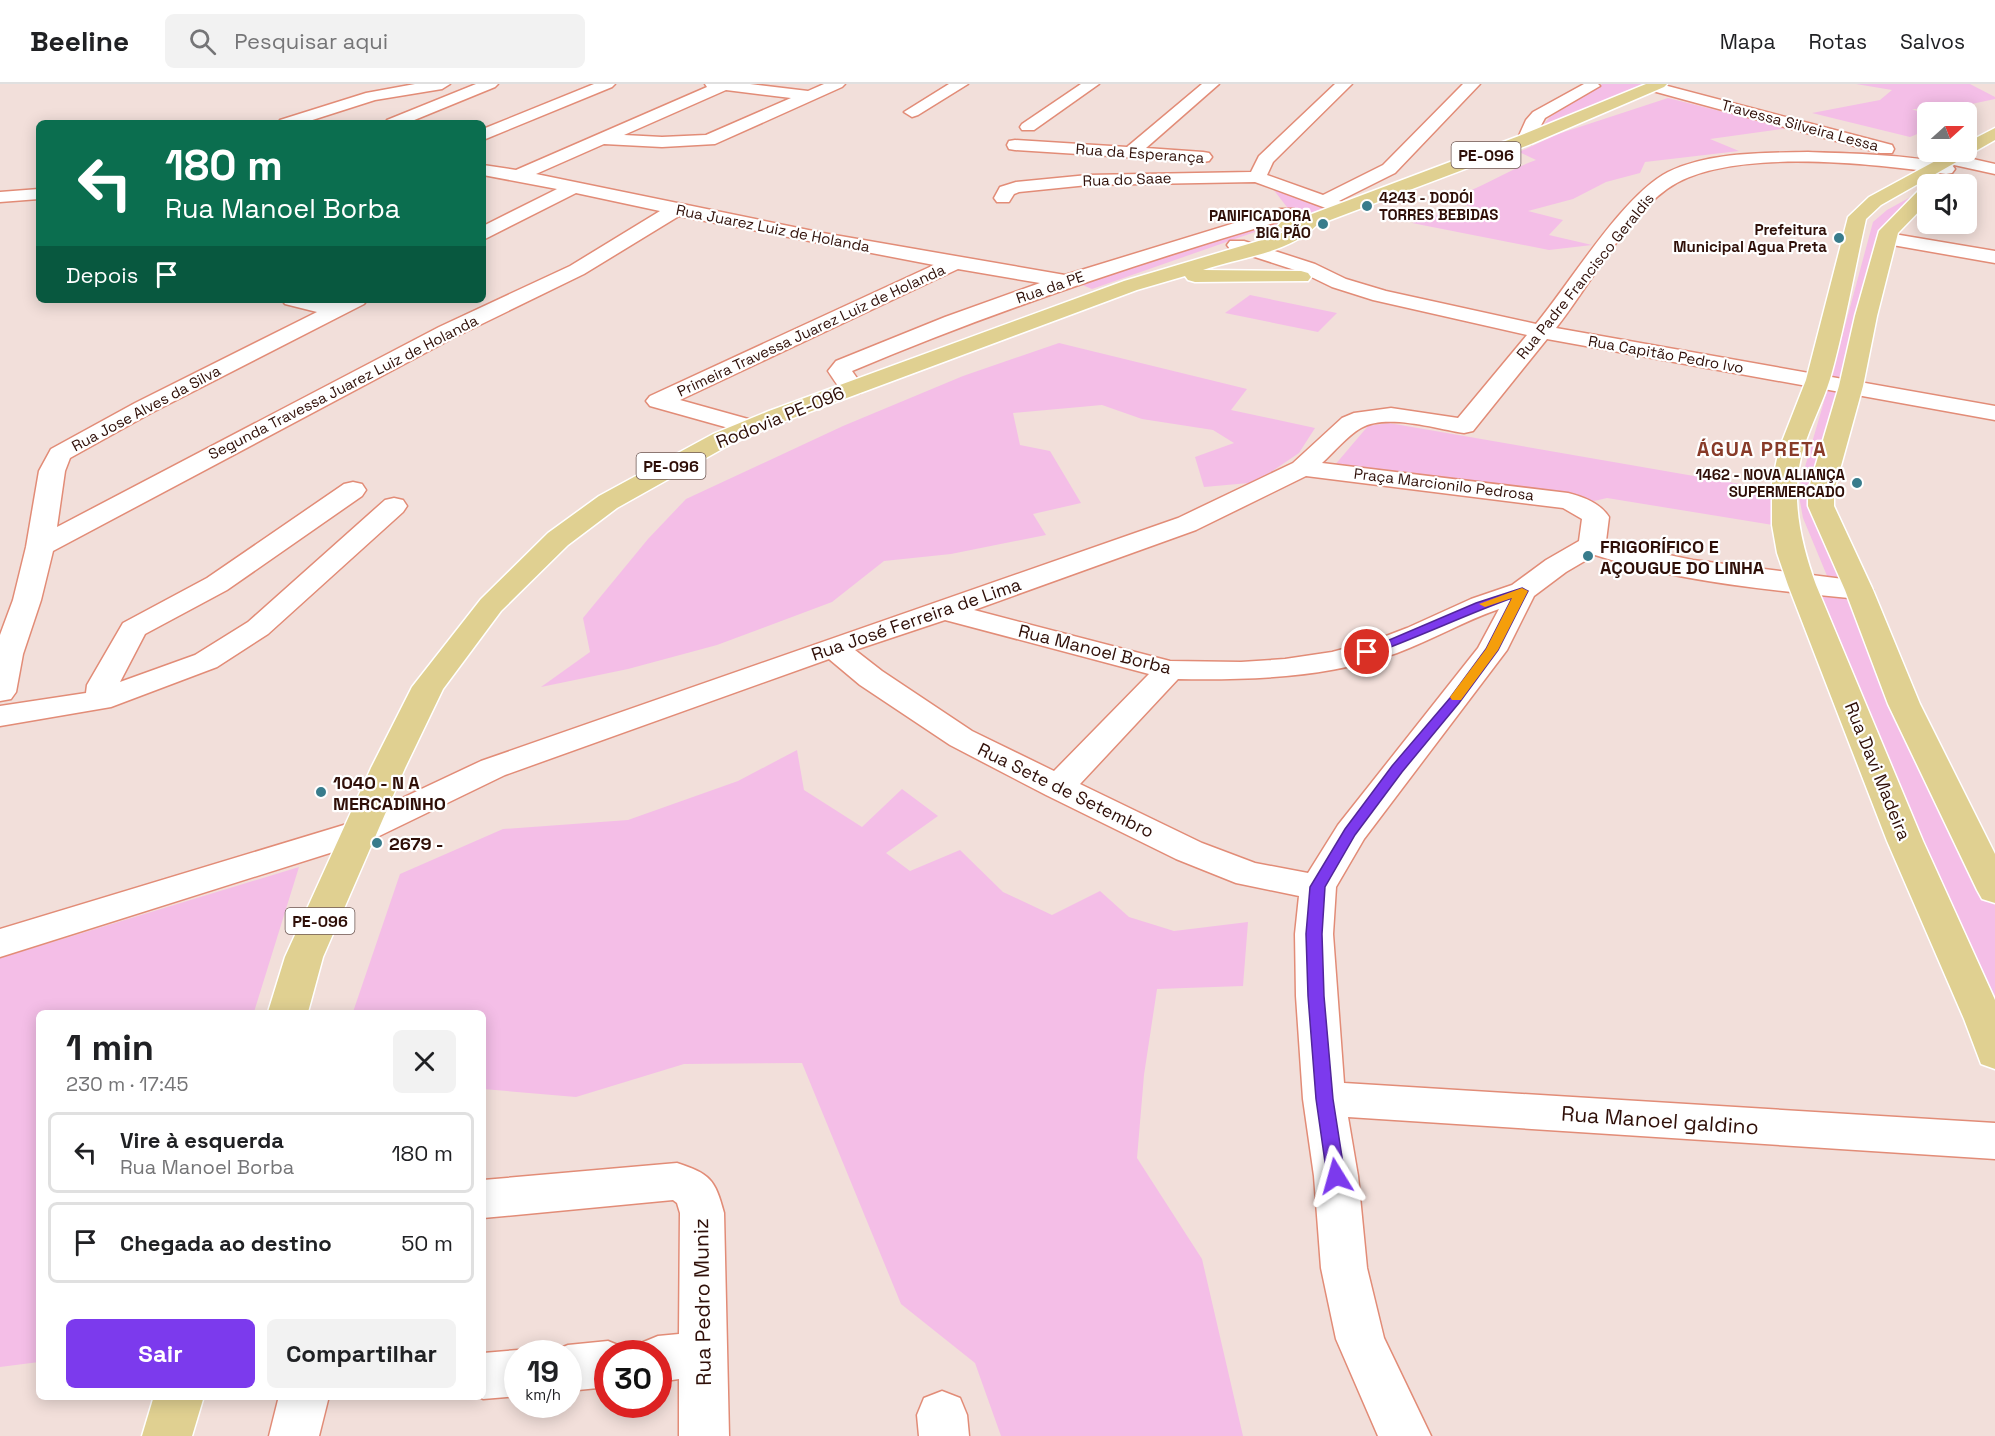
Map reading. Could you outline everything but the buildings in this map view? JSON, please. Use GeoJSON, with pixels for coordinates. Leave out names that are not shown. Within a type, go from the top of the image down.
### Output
{"type":"FeatureCollection","features":[{"type":"Feature","properties":{"kind":"main road","name":"PE-096"},"geometry":{"type":"LineString","coordinates":[[1131,285],[1167,276],[1232,251],[1285,226],[1307,225],[1342,208],[1525,140],[1656,85]]}},
{"type":"Feature","properties":{"kind":"main road","name":"Rua Davi Madeira"},"geometry":{"type":"LineString","coordinates":[[1995,134],[1948,163],[1875,201],[1857,217],[1818,380],[1791,448],[1785,483],[1785,525],[1791,553],[1802,585],[1905,841],[1984,1019],[1995,1053]]}},
{"type":"Feature","properties":{"kind":"main road"},"geometry":{"type":"LineString","coordinates":[[1917,202],[1889,231],[1866,316],[1851,386],[1821,491],[1821,506],[1859,590],[1904,704],[1995,890]]}},
{"type":"Feature","properties":{"kind":"main road"},"geometry":{"type":"LineString","coordinates":[[1167,276],[1304,273],[1296,254],[1307,225]]}},
{"type":"Feature","properties":{"kind":"main road","name":"PE-096"},"geometry":{"type":"LineString","coordinates":[[1131,285],[1144,274],[1232,251]]}},
{"type":"Feature","properties":{"kind":"main road","name":"Rodovia PE-096"},"geometry":{"type":"LineString","coordinates":[[289,1010],[304,957],[359,832],[428,687],[490,605],[558,539],[608,502],[722,439],[852,388],[1131,285]]}},
{"type":"Feature","properties":{"kind":"main road"},"geometry":{"type":"LineString","coordinates":[[167,1436],[177,1400]]}},
{"type":"Feature","properties":{"kind":"street"},"geometry":{"type":"LineString","coordinates":[[296,120],[372,96],[442,84]]}},
{"type":"Feature","properties":{"kind":"street"},"geometry":{"type":"LineString","coordinates":[[400,120],[490,84]]}},
{"type":"Feature","properties":{"kind":"street"},"geometry":{"type":"LineString","coordinates":[[486,134],[607,84]]}},
{"type":"Feature","properties":{"kind":"street"},"geometry":{"type":"LineString","coordinates":[[517,176],[722,84],[815,97]]}},
{"type":"Feature","properties":{"kind":"street"},"geometry":{"type":"LineString","coordinates":[[561,136],[662,142],[709,140],[815,97],[837,84]]}},
{"type":"Feature","properties":{"kind":"street"},"geometry":{"type":"LineString","coordinates":[[912,112],[960,84]]}},
{"type":"Feature","properties":{"kind":"street"},"geometry":{"type":"LineString","coordinates":[[1028,127],[1091,84]]}},
{"type":"Feature","properties":{"kind":"street"},"geometry":{"type":"LineString","coordinates":[[1130,153],[1211,84]]}},
{"type":"Feature","properties":{"kind":"street"},"geometry":{"type":"LineString","coordinates":[[1261,168],[1344,84]]}},
{"type":"Feature","properties":{"kind":"street"},"geometry":{"type":"LineString","coordinates":[[1324,201],[1389,169],[1472,84]]}},
{"type":"Feature","properties":{"kind":"street","name":"Travessa Silveira Lessa"},"geometry":{"type":"LineString","coordinates":[[1656,85],[1948,163]]}},
{"type":"Feature","properties":{"kind":"street"},"geometry":{"type":"LineString","coordinates":[[1525,140],[1534,120],[1539,115],[1592,86]]}},
{"type":"Feature","properties":{"kind":"street"},"geometry":{"type":"LineString","coordinates":[[372,96],[435,106]]}},
{"type":"Feature","properties":{"kind":"street"},"geometry":{"type":"LineString","coordinates":[[504,126],[538,132]]}},
{"type":"Feature","properties":{"kind":"street","name":"Rua da Esperança"},"geometry":{"type":"LineString","coordinates":[[1016,145],[1220,158]]}},
{"type":"Feature","properties":{"kind":"street"},"geometry":{"type":"LineString","coordinates":[[1242,159],[1342,208]]}},
{"type":"Feature","properties":{"kind":"street","name":"Rua Padre Francisco Geraldis"},"geometry":{"type":"LineString","coordinates":[[1464,426],[1620,229],[1646,199],[1673,177],[1723,163],[1771,159],[1948,163]]}},
{"type":"Feature","properties":{"kind":"street"},"geometry":{"type":"LineString","coordinates":[[1948,163],[1995,169]]}},
{"type":"Feature","properties":{"kind":"street"},"geometry":{"type":"LineString","coordinates":[[1261,168],[1287,213],[1307,225]]}},
{"type":"Feature","properties":{"kind":"street","name":"Rua do Saae"},"geometry":{"type":"LineString","coordinates":[[1003,198],[1006,191],[1016,187],[1261,168]]}},
{"type":"Feature","properties":{"kind":"street","name":"Rua Juarez Luiz de Holanda"},"geometry":{"type":"LineString","coordinates":[[486,171],[576,186],[677,209],[953,264],[1063,281]]}},
{"type":"Feature","properties":{"kind":"street"},"geometry":{"type":"LineString","coordinates":[[492,223],[576,186]]}},
{"type":"Feature","properties":{"kind":"street"},"geometry":{"type":"LineString","coordinates":[[0,197],[36,194]]}},
{"type":"Feature","properties":{"kind":"street","name":"Segunda Travessa Juarez Luiz de Holanda"},"geometry":{"type":"LineString","coordinates":[[40,547],[447,332],[577,270],[677,209]]}},
{"type":"Feature","properties":{"kind":"street","name":"Rua da PE"},"geometry":{"type":"LineString","coordinates":[[852,388],[839,371],[844,366],[908,338],[1063,281],[1287,213]]}},
{"type":"Feature","properties":{"kind":"street"},"geometry":{"type":"LineString","coordinates":[[1888,239],[1995,257]]}},
{"type":"Feature","properties":{"kind":"street","name":"Rua Capitão Pedro Ivo"},"geometry":{"type":"LineString","coordinates":[[1232,251],[1264,269],[1304,273],[1424,307],[1539,332],[1995,413]]}},
{"type":"Feature","properties":{"kind":"street","name":"Primeira Travessa Juarez Luiz de Holanda"},"geometry":{"type":"LineString","coordinates":[[750,427],[658,401],[953,264]]}},
{"type":"Feature","properties":{"kind":"street"},"geometry":{"type":"LineString","coordinates":[[325,303],[347,305]]}},
{"type":"Feature","properties":{"kind":"street","name":"Rua Jose Alves da Silva"},"geometry":{"type":"LineString","coordinates":[[0,692],[8,654],[27,600],[40,547],[52,471],[60,454],[143,408],[347,305]]}},
{"type":"Feature","properties":{"kind":"street","name":"Rua José Ferreira de Lima"},"geometry":{"type":"LineString","coordinates":[[0,944],[359,832],[493,768],[1187,524],[1302,468],[1350,423],[1368,415],[1413,418],[1464,426]]}},
{"type":"Feature","properties":{"kind":"street","name":"Praça Marcionilo Pedrosa"},"geometry":{"type":"LineString","coordinates":[[1302,468],[1568,501],[1585,508],[1596,518],[1592,545]]}},
{"type":"Feature","properties":{"kind":"street"},"geometry":{"type":"LineString","coordinates":[[100,700],[104,686],[133,628],[217,584],[353,490]]}},
{"type":"Feature","properties":{"kind":"street"},"geometry":{"type":"LineString","coordinates":[[0,716],[100,700],[206,661],[258,628],[393,506]]}},
{"type":"Feature","properties":{"kind":"street"},"geometry":{"type":"LineString","coordinates":[[1406,1436],[1395,1418],[1360,1339],[1344,1268],[1336,1176],[1324,1099],[1316,996],[1314,934],[1318,887],[1350,833],[1397,769],[1492,650],[1522,591],[1556,566],[1592,545],[1632,558],[1802,585],[1859,590]]}},
{"type":"Feature","properties":{"kind":"street","name":"Rua Manoel Borba"},"geometry":{"type":"LineString","coordinates":[[944,611],[1170,670],[1241,671],[1334,661],[1384,647],[1480,605],[1522,591]]}},
{"type":"Feature","properties":{"kind":"street","name":"Rua Sete de Setembro"},"geometry":{"type":"LineString","coordinates":[[835,649],[871,678],[961,738],[1058,787],[1189,851],[1249,874],[1318,887]]}},
{"type":"Feature","properties":{"kind":"street"},"geometry":{"type":"LineString","coordinates":[[1058,787],[1170,670]]}},
{"type":"Feature","properties":{"kind":"street","name":"Rua Manoel galdino"},"geometry":{"type":"LineString","coordinates":[[1324,1099],[1995,1141]]}},
{"type":"Feature","properties":{"kind":"street","name":"Rua Pedro Muniz"},"geometry":{"type":"LineString","coordinates":[[486,1199],[677,1182],[689,1185],[696,1191],[702,1213],[681,1357],[704,1436]]}},
{"type":"Feature","properties":{"kind":"street"},"geometry":{"type":"LineString","coordinates":[[486,1376],[504,1374]]}},
{"type":"Feature","properties":{"kind":"street"},"geometry":{"type":"LineString","coordinates":[[294,1436],[303,1400]]}},
{"type":"Feature","properties":{"kind":"shaded area"},"geometry":{"type":"Polygon","coordinates":[[[1602,84],[1660,84],[1540,129],[1550,117],[1602,84]]]}},
{"type":"Feature","properties":{"kind":"shaded area"},"geometry":{"type":"Polygon","coordinates":[[[1856,84],[1970,84],[1995,99],[1977,103],[1917,102],[1917,109],[1912,109],[1917,111],[1917,134],[1910,137],[1812,113],[1880,100],[1892,90],[1856,84]]]}},
{"type":"Feature","properties":{"kind":"shaded area"},"geometry":{"type":"Polygon","coordinates":[[[1668,98],[1788,128],[1710,139],[1739,151],[1645,162],[1640,173],[1606,182],[1573,199],[1528,211],[1563,220],[1549,235],[1592,245],[1549,250],[1412,223],[1446,212],[1474,208],[1458,202],[1457,196],[1536,160],[1519,152],[1558,134],[1668,98]]]}},
{"type":"Feature","properties":{"kind":"shaded area"},"geometry":{"type":"Polygon","coordinates":[[[1276,187],[1330,206],[1302,216],[1290,211],[1273,189],[1276,187]]]}},
{"type":"Feature","properties":{"kind":"shaded area"},"geometry":{"type":"Polygon","coordinates":[[[1917,194],[1917,202],[1899,226],[1860,382],[1831,378],[1873,222],[1887,210],[1917,194]]]}},
{"type":"Feature","properties":{"kind":"shaded area"},"geometry":{"type":"Polygon","coordinates":[[[1267,220],[1278,224],[1092,289],[1075,282],[1267,220]]]}},
{"type":"Feature","properties":{"kind":"shaded area"},"geometry":{"type":"Polygon","coordinates":[[[1250,295],[1337,313],[1318,332],[1225,313],[1250,295]]]}},
{"type":"Feature","properties":{"kind":"shaded area"},"geometry":{"type":"Polygon","coordinates":[[[1059,343],[1247,389],[1231,410],[1315,428],[1299,453],[1271,472],[1249,483],[1204,487],[1195,457],[1234,443],[1213,430],[1142,419],[1102,405],[1013,413],[1020,445],[1050,451],[1081,503],[1033,514],[1046,535],[951,554],[884,561],[832,602],[717,645],[628,669],[541,687],[590,652],[583,618],[648,539],[686,499],[843,426],[963,376],[1059,343]]]}},
{"type":"Feature","properties":{"kind":"shaded area"},"geometry":{"type":"Polygon","coordinates":[[[1829,384],[1860,389],[1825,487],[1842,583],[1830,583],[1803,518],[1798,491],[1829,384]]]}},
{"type":"Feature","properties":{"kind":"shaded area"},"geometry":{"type":"Polygon","coordinates":[[[1389,423],[1763,488],[1785,498],[1779,526],[1607,498],[1590,502],[1334,466],[1368,426],[1389,423]]]}},
{"type":"Feature","properties":{"kind":"shaded area"},"geometry":{"type":"Polygon","coordinates":[[[1811,589],[1851,594],[1995,895],[1995,1027],[1811,589]]]}},
{"type":"Feature","properties":{"kind":"shaded area"},"geometry":{"type":"Polygon","coordinates":[[[797,750],[804,790],[862,827],[902,789],[938,816],[886,853],[910,871],[960,850],[1003,892],[1052,915],[1100,891],[1129,917],[1174,931],[1248,922],[1243,986],[1157,989],[1144,1075],[1137,1158],[1202,1259],[1243,1436],[1001,1436],[975,1363],[901,1304],[802,1063],[684,1064],[576,1097],[486,1089],[486,1010],[354,1010],[400,874],[503,829],[628,820],[738,781],[797,750]]]}},
{"type":"Feature","properties":{"kind":"shaded area"},"geometry":{"type":"Polygon","coordinates":[[[299,867],[255,1010],[36,1010],[36,1362],[0,1367],[0,958],[299,867]]]}},
{"type":"Feature","properties":{"kind":"slow traffic"},"geometry":{"type":"LineString","coordinates":[[1457,697],[1492,650],[1522,591],[1485,604]]}},
{"type":"Feature","properties":{"kind":"place","name":"4243 - DODÓI TORRES BEBIDAS"},"geometry":{"type":"Point","coordinates":[1367,206]}},
{"type":"Feature","properties":{"kind":"place","name":"PANIFICADORA BIG PÃO"},"geometry":{"type":"Point","coordinates":[1323,224]}},
{"type":"Feature","properties":{"kind":"place","name":"Prefeitura Municipal Agua Preta"},"geometry":{"type":"Point","coordinates":[1839,238]}},
{"type":"Feature","properties":{"kind":"place","name":"1462 - NOVA ALIANÇA SUPERMERCADO"},"geometry":{"type":"Point","coordinates":[1857,483]}},
{"type":"Feature","properties":{"kind":"place","name":"FRIGORÍFICO E AÇOUGUE DO LINHA"},"geometry":{"type":"Point","coordinates":[1588,556]}},
{"type":"Feature","properties":{"kind":"place","name":"1040 - N A MERCADINHO"},"geometry":{"type":"Point","coordinates":[321,792]}},
{"type":"Feature","properties":{"kind":"place","name":"2679 -"},"geometry":{"type":"Point","coordinates":[377,843]}},
{"type":"Feature","properties":{"kind":"district","name":"ÁGUA PRETA"},"geometry":{"type":"Point","coordinates":[1762,449]}},
{"type":"Feature","properties":{"kind":"route"},"geometry":{"type":"LineString","coordinates":[[1336,1176],[1324,1099],[1316,996],[1314,934],[1318,887],[1350,833],[1397,769],[1492,650],[1522,591],[1480,605],[1418,634],[1367,652]]}}]}
